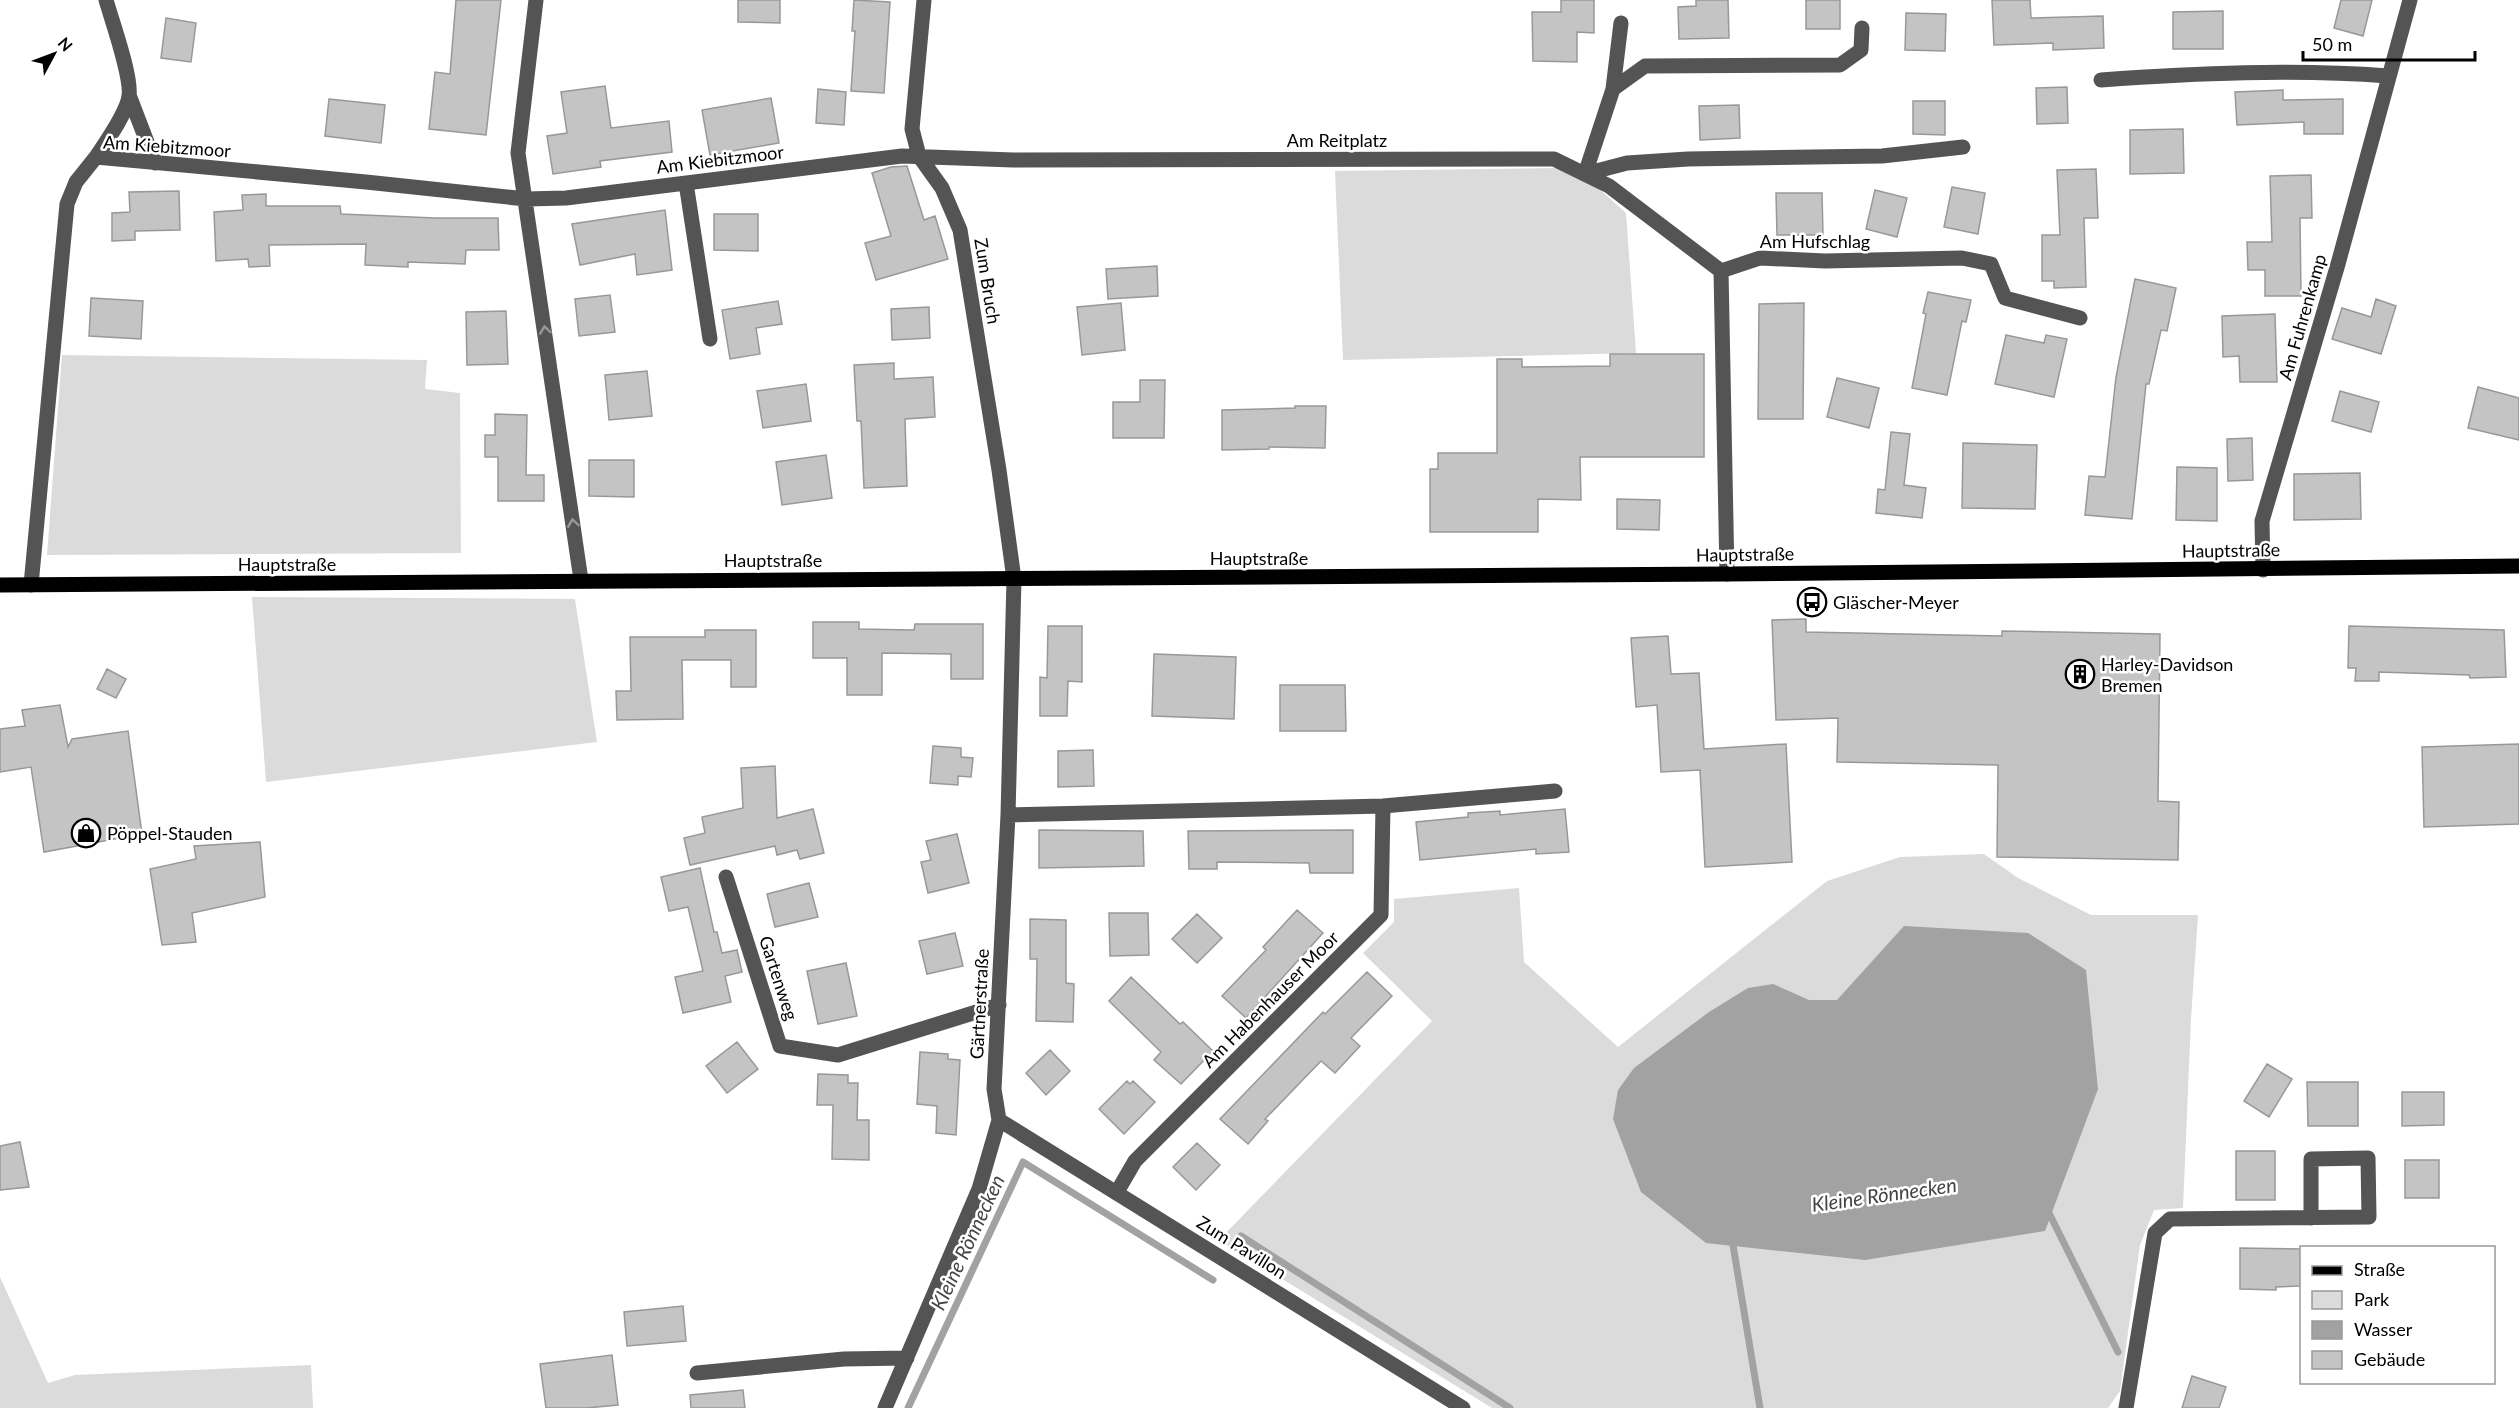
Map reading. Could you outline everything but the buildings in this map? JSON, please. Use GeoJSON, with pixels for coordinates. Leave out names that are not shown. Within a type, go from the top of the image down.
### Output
{"type":"FeatureCollection","features":[{"type":"Feature","properties":{"kind":"main road","name":"Hauptstraße"},"geometry":{"type":"LineString","coordinates":[[0,585],[2263,570],[2519,566]]}},
{"type":"Feature","properties":{"kind":"street"},"geometry":{"type":"LineString","coordinates":[[106,0],[123,59],[129,95],[155,163]]}},
{"type":"Feature","properties":{"kind":"street"},"geometry":{"type":"LineString","coordinates":[[536,0],[518,153],[581,580]]}},
{"type":"Feature","properties":{"kind":"street","name":"Zum Bruch"},"geometry":{"type":"LineString","coordinates":[[924,0],[912,129],[919,156],[942,188],[960,230],[999,470],[1014,579]]}},
{"type":"Feature","properties":{"kind":"street","name":"Am Fuhrenkamp"},"geometry":{"type":"LineString","coordinates":[[2263,570],[2262,521],[2338,264],[2410,0]]}},
{"type":"Feature","properties":{"kind":"street"},"geometry":{"type":"LineString","coordinates":[[1585,174],[1612,89],[1621,23]]}},
{"type":"Feature","properties":{"kind":"street"},"geometry":{"type":"LineString","coordinates":[[1612,89],[1645,66],[1840,65],[1861,50],[1862,28]]}},
{"type":"Feature","properties":{"kind":"street"},"geometry":{"type":"LineString","coordinates":[[2101,80],[2223,72],[2334,72],[2388,76]]}},
{"type":"Feature","properties":{"kind":"street"},"geometry":{"type":"LineString","coordinates":[[96,157],[115,127],[129,95]]}},
{"type":"Feature","properties":{"kind":"street"},"geometry":{"type":"LineString","coordinates":[[1585,174],[1627,163],[1688,159],[1882,156],[1963,147]]}},
{"type":"Feature","properties":{"kind":"street","name":"Am Kiebitzmoor"},"geometry":{"type":"LineString","coordinates":[[31,585],[67,204],[76,182],[96,157],[366,182],[526,200],[566,198],[919,156]]}},
{"type":"Feature","properties":{"kind":"street","name":"Am Reitplatz"},"geometry":{"type":"LineString","coordinates":[[919,156],[1013,160],[1554,159],[1609,186],[1721,271]]}},
{"type":"Feature","properties":{"kind":"street"},"geometry":{"type":"LineString","coordinates":[[686,183],[710,339]]}},
{"type":"Feature","properties":{"kind":"street","name":"Am Hufschlag"},"geometry":{"type":"LineString","coordinates":[[1721,271],[1760,258],[1825,261],[1962,258],[1991,264],[2005,298],[2080,318]]}},
{"type":"Feature","properties":{"kind":"street"},"geometry":{"type":"LineString","coordinates":[[1721,271],[1727,574]]}},
{"type":"Feature","properties":{"kind":"street","name":"Gärtnerstraße"},"geometry":{"type":"LineString","coordinates":[[885,1408],[980,1189],[999,1120],[994,1089],[1008,815],[1014,579]]}},
{"type":"Feature","properties":{"kind":"street"},"geometry":{"type":"LineString","coordinates":[[1008,815],[1383,806],[1555,791]]}},
{"type":"Feature","properties":{"kind":"street","name":"Am Habenhauser Moor"},"geometry":{"type":"LineString","coordinates":[[1117,1192],[1136,1161],[1381,915],[1383,806]]}},
{"type":"Feature","properties":{"kind":"street","name":"Gartenweg"},"geometry":{"type":"LineString","coordinates":[[726,877],[780,1046],[838,1055],[999,1005]]}},
{"type":"Feature","properties":{"kind":"street","name":"Zum Pavillon"},"geometry":{"type":"LineString","coordinates":[[999,1120],[1463,1408]]}},
{"type":"Feature","properties":{"kind":"street"},"geometry":{"type":"LineString","coordinates":[[2126,1408],[2155,1233],[2170,1220],[2311,1218],[2369,1217],[2368,1158],[2311,1160],[2311,1218]]}},
{"type":"Feature","properties":{"kind":"street"},"geometry":{"type":"LineString","coordinates":[[697,1372],[844,1359],[907,1358]]}},
{"type":"Feature","properties":{"kind":"green space"},"geometry":{"type":"Polygon","coordinates":[[[1558,168],[1597,187],[1626,213],[1636,353],[1343,360],[1335,171],[1558,168]]]}},
{"type":"Feature","properties":{"kind":"green space"},"geometry":{"type":"Polygon","coordinates":[[[62,355],[427,360],[425,389],[460,393],[461,553],[47,555],[62,355]]]}},
{"type":"Feature","properties":{"kind":"green space"},"geometry":{"type":"Polygon","coordinates":[[[252,597],[575,599],[597,742],[266,782],[252,597]]]}},
{"type":"Feature","properties":{"kind":"green space"},"geometry":{"type":"Polygon","coordinates":[[[1984,854],[2018,878],[2091,915],[2198,915],[2183,1208],[2154,1210],[2140,1245],[2120,1391],[2108,1408],[1492,1408],[1219,1240],[1432,1021],[1363,953],[1394,922],[1394,899],[1519,888],[1524,962],[1618,1047],[1827,881],[1900,857],[1984,854]]]}},
{"type":"Feature","properties":{"kind":"green space"},"geometry":{"type":"Polygon","coordinates":[[[0,1277],[48,1383],[75,1375],[311,1365],[313,1408],[0,1408],[0,1277]]]}},
{"type":"Feature","properties":{"kind":"water"},"geometry":{"type":"Polygon","coordinates":[[[1904,926],[2028,933],[2086,970],[2098,1089],[2045,1231],[1865,1260],[1706,1243],[1641,1192],[1613,1119],[1618,1090],[1634,1068],[1709,1012],[1748,988],[1773,984],[1809,1000],[1837,1000],[1904,926]]]}},
{"type":"Feature","properties":{"kind":"waterway","name":"Kleine Rönnecken"},"geometry":{"type":"LineString","coordinates":[[908,1408],[1023,1162],[1213,1280]]}},
{"type":"Feature","properties":{"kind":"waterway","name":"Kleine Rönnecken"},"geometry":{"type":"LineString","coordinates":[[2047,1209],[2118,1352]]}},
{"type":"Feature","properties":{"kind":"waterway","name":"Kleine Rönnecken"},"geometry":{"type":"LineString","coordinates":[[1235,1247],[1241,1236],[1510,1408]]}},
{"type":"Feature","properties":{"kind":"waterway","name":"Kleine Rönnecken"},"geometry":{"type":"LineString","coordinates":[[1732,1239],[1760,1408]]}},
{"type":"Feature","properties":{"kind":"place","name":"Gläscher-Meyer"},"geometry":{"type":"Point","coordinates":[1812,602]}},
{"type":"Feature","properties":{"kind":"place","name":"Harley-Davidson Bremen"},"geometry":{"type":"Point","coordinates":[2080,674]}},
{"type":"Feature","properties":{"kind":"place","name":"Pöppel-Stauden"},"geometry":{"type":"Point","coordinates":[86,833]}}]}
